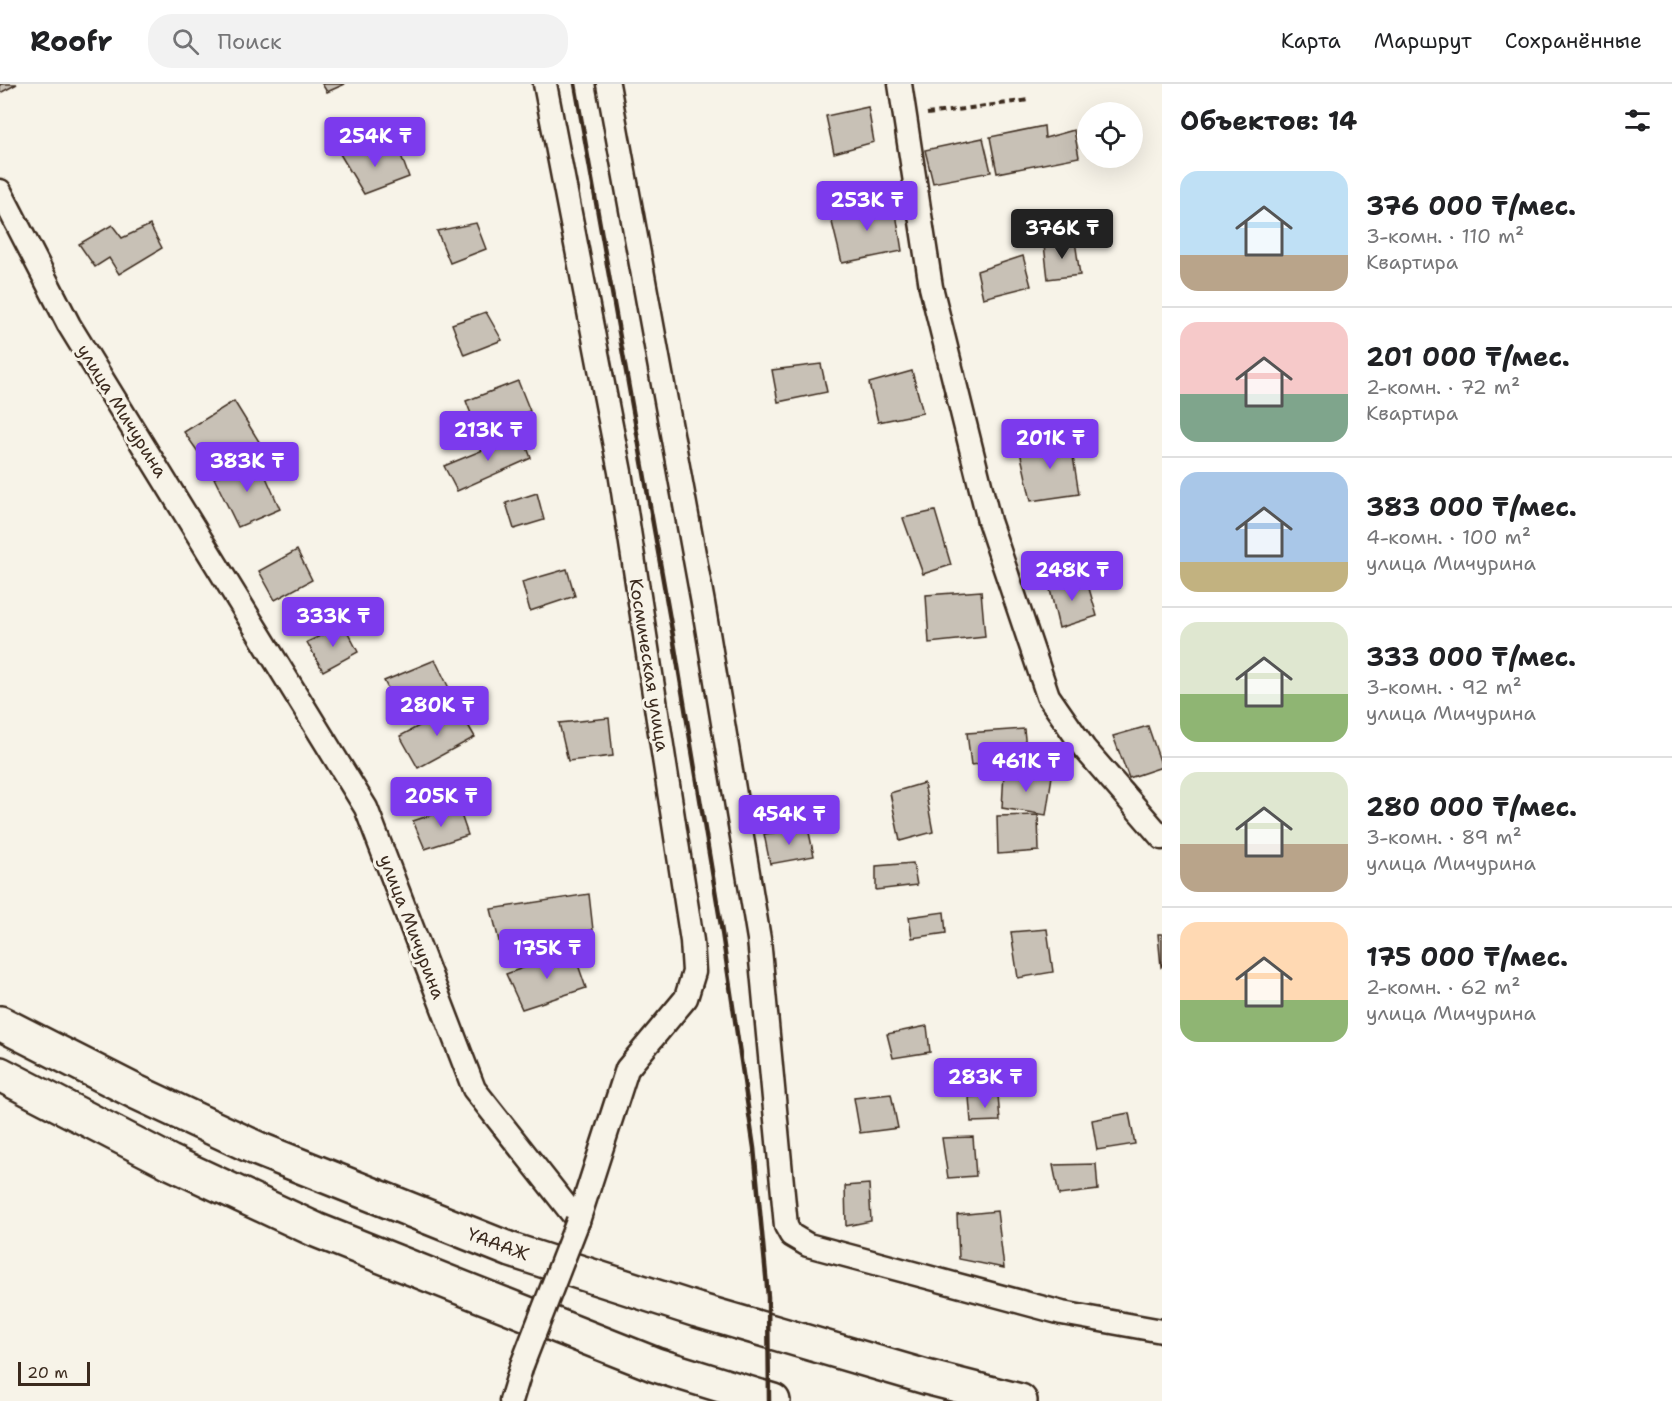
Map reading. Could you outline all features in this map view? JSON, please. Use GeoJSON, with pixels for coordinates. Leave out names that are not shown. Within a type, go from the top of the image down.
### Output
{"type":"FeatureCollection","features":[{"type":"Feature","properties":{"kind":"highway","name":"ҮАААЖ"},"geometry":{"type":"LineString","coordinates":[[0,1023],[23,1037],[258,1149],[511,1250],[697,1310],[926,1377],[1020,1401]]}},
{"type":"Feature","properties":{"kind":"highway"},"geometry":{"type":"LineString","coordinates":[[0,1074],[170,1162],[316,1230],[656,1365],[773,1401]]}},
{"type":"Feature","properties":{"kind":"street","name":"Космическая улица"},"geometry":{"type":"LineString","coordinates":[[511,1401],[522,1365],[578,1221],[627,1069],[686,998],[694,972],[692,941],[620,472],[545,84]]}},
{"type":"Feature","properties":{"kind":"street"},"geometry":{"type":"LineString","coordinates":[[608,84],[703,603],[759,939],[786,1226],[791,1235],[808,1245],[1062,1313],[1162,1331]]}},
{"type":"Feature","properties":{"kind":"street"},"geometry":{"type":"LineString","coordinates":[[900,84],[934,298],[988,521],[1048,696],[1084,748],[1162,838]]}},
{"type":"Feature","properties":{"kind":"street","name":"улица Мичурина"},"geometry":{"type":"LineString","coordinates":[[0,191],[69,325],[366,808],[474,1089],[578,1221]]}},
{"type":"Feature","properties":{"kind":"path"},"geometry":{"type":"LineString","coordinates":[[905,117],[1029,100]]}},
{"type":"Feature","properties":{"kind":"building"},"geometry":{"type":"Polygon","coordinates":[[[0,84],[17,84],[0,93],[0,84]]]}},
{"type":"Feature","properties":{"kind":"building"},"geometry":{"type":"Polygon","coordinates":[[[322,84],[345,84],[327,92],[322,84]]]}},
{"type":"Feature","properties":{"kind":"building"},"geometry":{"type":"Polygon","coordinates":[[[868,107],[874,142],[834,153],[826,116],[868,107]]]}},
{"type":"Feature","properties":{"kind":"building"},"geometry":{"type":"Polygon","coordinates":[[[1044,126],[1045,138],[1074,130],[1077,157],[997,173],[990,137],[1044,126]]]}},
{"type":"Feature","properties":{"kind":"building"},"geometry":{"type":"Polygon","coordinates":[[[983,138],[991,172],[933,183],[925,150],[983,138]]]}},
{"type":"Feature","properties":{"kind":"building"},"geometry":{"type":"Polygon","coordinates":[[[365,142],[376,158],[398,147],[409,177],[364,194],[340,154],[365,142]]]}},
{"type":"Feature","properties":{"kind":"building"},"geometry":{"type":"Polygon","coordinates":[[[894,201],[902,251],[842,263],[830,214],[894,201]]]}},
{"type":"Feature","properties":{"kind":"building"},"geometry":{"type":"Polygon","coordinates":[[[476,223],[486,249],[450,263],[437,231],[476,223]]]}},
{"type":"Feature","properties":{"kind":"building"},"geometry":{"type":"Polygon","coordinates":[[[112,225],[122,238],[150,225],[162,248],[119,274],[109,258],[95,267],[79,244],[112,225]]]}},
{"type":"Feature","properties":{"kind":"building"},"geometry":{"type":"Polygon","coordinates":[[[1075,241],[1080,275],[1048,279],[1044,245],[1075,241]]]}},
{"type":"Feature","properties":{"kind":"building"},"geometry":{"type":"Polygon","coordinates":[[[1023,256],[1031,286],[983,298],[977,271],[1023,256]]]}},
{"type":"Feature","properties":{"kind":"building"},"geometry":{"type":"Polygon","coordinates":[[[486,312],[502,340],[464,355],[452,324],[486,312]]]}},
{"type":"Feature","properties":{"kind":"building"},"geometry":{"type":"Polygon","coordinates":[[[821,364],[827,392],[778,402],[772,370],[821,364]]]}},
{"type":"Feature","properties":{"kind":"building"},"geometry":{"type":"Polygon","coordinates":[[[912,371],[923,413],[878,422],[869,383],[912,371]]]}},
{"type":"Feature","properties":{"kind":"building"},"geometry":{"type":"Polygon","coordinates":[[[518,381],[530,411],[478,432],[466,401],[518,381]]]}},
{"type":"Feature","properties":{"kind":"building"},"geometry":{"type":"Polygon","coordinates":[[[234,401],[263,448],[213,473],[184,432],[234,401]]]}},
{"type":"Feature","properties":{"kind":"building"},"geometry":{"type":"Polygon","coordinates":[[[522,434],[531,458],[457,491],[444,466],[522,434]]]}},
{"type":"Feature","properties":{"kind":"building"},"geometry":{"type":"Polygon","coordinates":[[[1070,438],[1079,494],[1031,501],[1019,447],[1070,438]]]}},
{"type":"Feature","properties":{"kind":"building"},"geometry":{"type":"Polygon","coordinates":[[[258,459],[280,509],[238,527],[214,478],[258,459]]]}},
{"type":"Feature","properties":{"kind":"building"},"geometry":{"type":"Polygon","coordinates":[[[537,493],[544,520],[514,529],[506,503],[537,493]]]}},
{"type":"Feature","properties":{"kind":"building"},"geometry":{"type":"Polygon","coordinates":[[[935,511],[951,565],[923,574],[903,518],[935,511]]]}},
{"type":"Feature","properties":{"kind":"building"},"geometry":{"type":"Polygon","coordinates":[[[297,550],[312,580],[275,600],[259,571],[297,550]]]}},
{"type":"Feature","properties":{"kind":"building"},"geometry":{"type":"Polygon","coordinates":[[[567,569],[575,596],[530,611],[522,582],[567,569]]]}},
{"type":"Feature","properties":{"kind":"building"},"geometry":{"type":"Polygon","coordinates":[[[1086,578],[1097,616],[1059,628],[1049,585],[1086,578]]]}},
{"type":"Feature","properties":{"kind":"building"},"geometry":{"type":"Polygon","coordinates":[[[981,591],[985,637],[929,643],[926,595],[981,591]]]}},
{"type":"Feature","properties":{"kind":"building"},"geometry":{"type":"Polygon","coordinates":[[[344,625],[358,652],[323,671],[307,642],[344,625]]]}},
{"type":"Feature","properties":{"kind":"building"},"geometry":{"type":"Polygon","coordinates":[[[435,660],[450,690],[400,711],[384,681],[435,660]]]}},
{"type":"Feature","properties":{"kind":"building"},"geometry":{"type":"Polygon","coordinates":[[[457,706],[475,737],[418,768],[400,736],[457,706]]]}},
{"type":"Feature","properties":{"kind":"building"},"geometry":{"type":"Polygon","coordinates":[[[609,718],[613,756],[568,761],[559,723],[609,718]]]}},
{"type":"Feature","properties":{"kind":"building"},"geometry":{"type":"Polygon","coordinates":[[[1148,726],[1162,767],[1129,778],[1113,736],[1148,726]]]}},
{"type":"Feature","properties":{"kind":"building"},"geometry":{"type":"Polygon","coordinates":[[[1024,729],[1027,759],[971,765],[967,733],[1024,729]]]}},
{"type":"Feature","properties":{"kind":"building"},"geometry":{"type":"Polygon","coordinates":[[[1004,772],[1052,776],[1046,815],[1002,808],[1004,772]]]}},
{"type":"Feature","properties":{"kind":"building"},"geometry":{"type":"Polygon","coordinates":[[[924,783],[933,832],[900,841],[890,793],[924,783]]]}},
{"type":"Feature","properties":{"kind":"building"},"geometry":{"type":"Polygon","coordinates":[[[458,806],[468,835],[425,849],[413,821],[458,806]]]}},
{"type":"Feature","properties":{"kind":"building"},"geometry":{"type":"Polygon","coordinates":[[[1038,815],[1039,851],[998,854],[997,816],[1038,815]]]}},
{"type":"Feature","properties":{"kind":"building"},"geometry":{"type":"Polygon","coordinates":[[[808,828],[814,856],[770,864],[764,834],[808,828]]]}},
{"type":"Feature","properties":{"kind":"building"},"geometry":{"type":"Polygon","coordinates":[[[913,863],[917,885],[876,890],[876,866],[913,863]]]}},
{"type":"Feature","properties":{"kind":"building"},"geometry":{"type":"Polygon","coordinates":[[[589,894],[593,930],[500,945],[491,909],[589,894]]]}},
{"type":"Feature","properties":{"kind":"building"},"geometry":{"type":"Polygon","coordinates":[[[944,912],[946,933],[912,938],[909,917],[944,912]]]}},
{"type":"Feature","properties":{"kind":"building"},"geometry":{"type":"Polygon","coordinates":[[[1047,929],[1053,972],[1018,978],[1011,932],[1047,929]]]}},
{"type":"Feature","properties":{"kind":"building"},"geometry":{"type":"Polygon","coordinates":[[[1158,934],[1162,934],[1161,967],[1158,934]]]}},
{"type":"Feature","properties":{"kind":"building"},"geometry":{"type":"Polygon","coordinates":[[[573,950],[586,988],[522,1009],[506,974],[573,950]]]}},
{"type":"Feature","properties":{"kind":"building"},"geometry":{"type":"Polygon","coordinates":[[[927,1026],[930,1052],[893,1058],[887,1034],[927,1026]]]}},
{"type":"Feature","properties":{"kind":"building"},"geometry":{"type":"Polygon","coordinates":[[[891,1094],[898,1128],[860,1133],[854,1098],[891,1094]]]}},
{"type":"Feature","properties":{"kind":"building"},"geometry":{"type":"Polygon","coordinates":[[[998,1095],[1000,1121],[971,1122],[969,1097],[998,1095]]]}},
{"type":"Feature","properties":{"kind":"building"},"geometry":{"type":"Polygon","coordinates":[[[1129,1113],[1135,1144],[1097,1150],[1092,1120],[1129,1113]]]}},
{"type":"Feature","properties":{"kind":"building"},"geometry":{"type":"Polygon","coordinates":[[[973,1137],[976,1176],[948,1178],[942,1138],[973,1137]]]}},
{"type":"Feature","properties":{"kind":"building"},"geometry":{"type":"Polygon","coordinates":[[[1096,1164],[1098,1190],[1059,1195],[1053,1165],[1096,1164]]]}},
{"type":"Feature","properties":{"kind":"building"},"geometry":{"type":"Polygon","coordinates":[[[869,1184],[871,1221],[846,1226],[845,1186],[869,1184]]]}},
{"type":"Feature","properties":{"kind":"building"},"geometry":{"type":"Polygon","coordinates":[[[997,1211],[1004,1268],[959,1259],[957,1215],[997,1211]]]}},
{"type":"Feature","properties":{"kind":"railway"},"geometry":{"type":"LineString","coordinates":[[575,84],[673,636],[721,926],[754,1148],[768,1297],[769,1401]]}}]}
